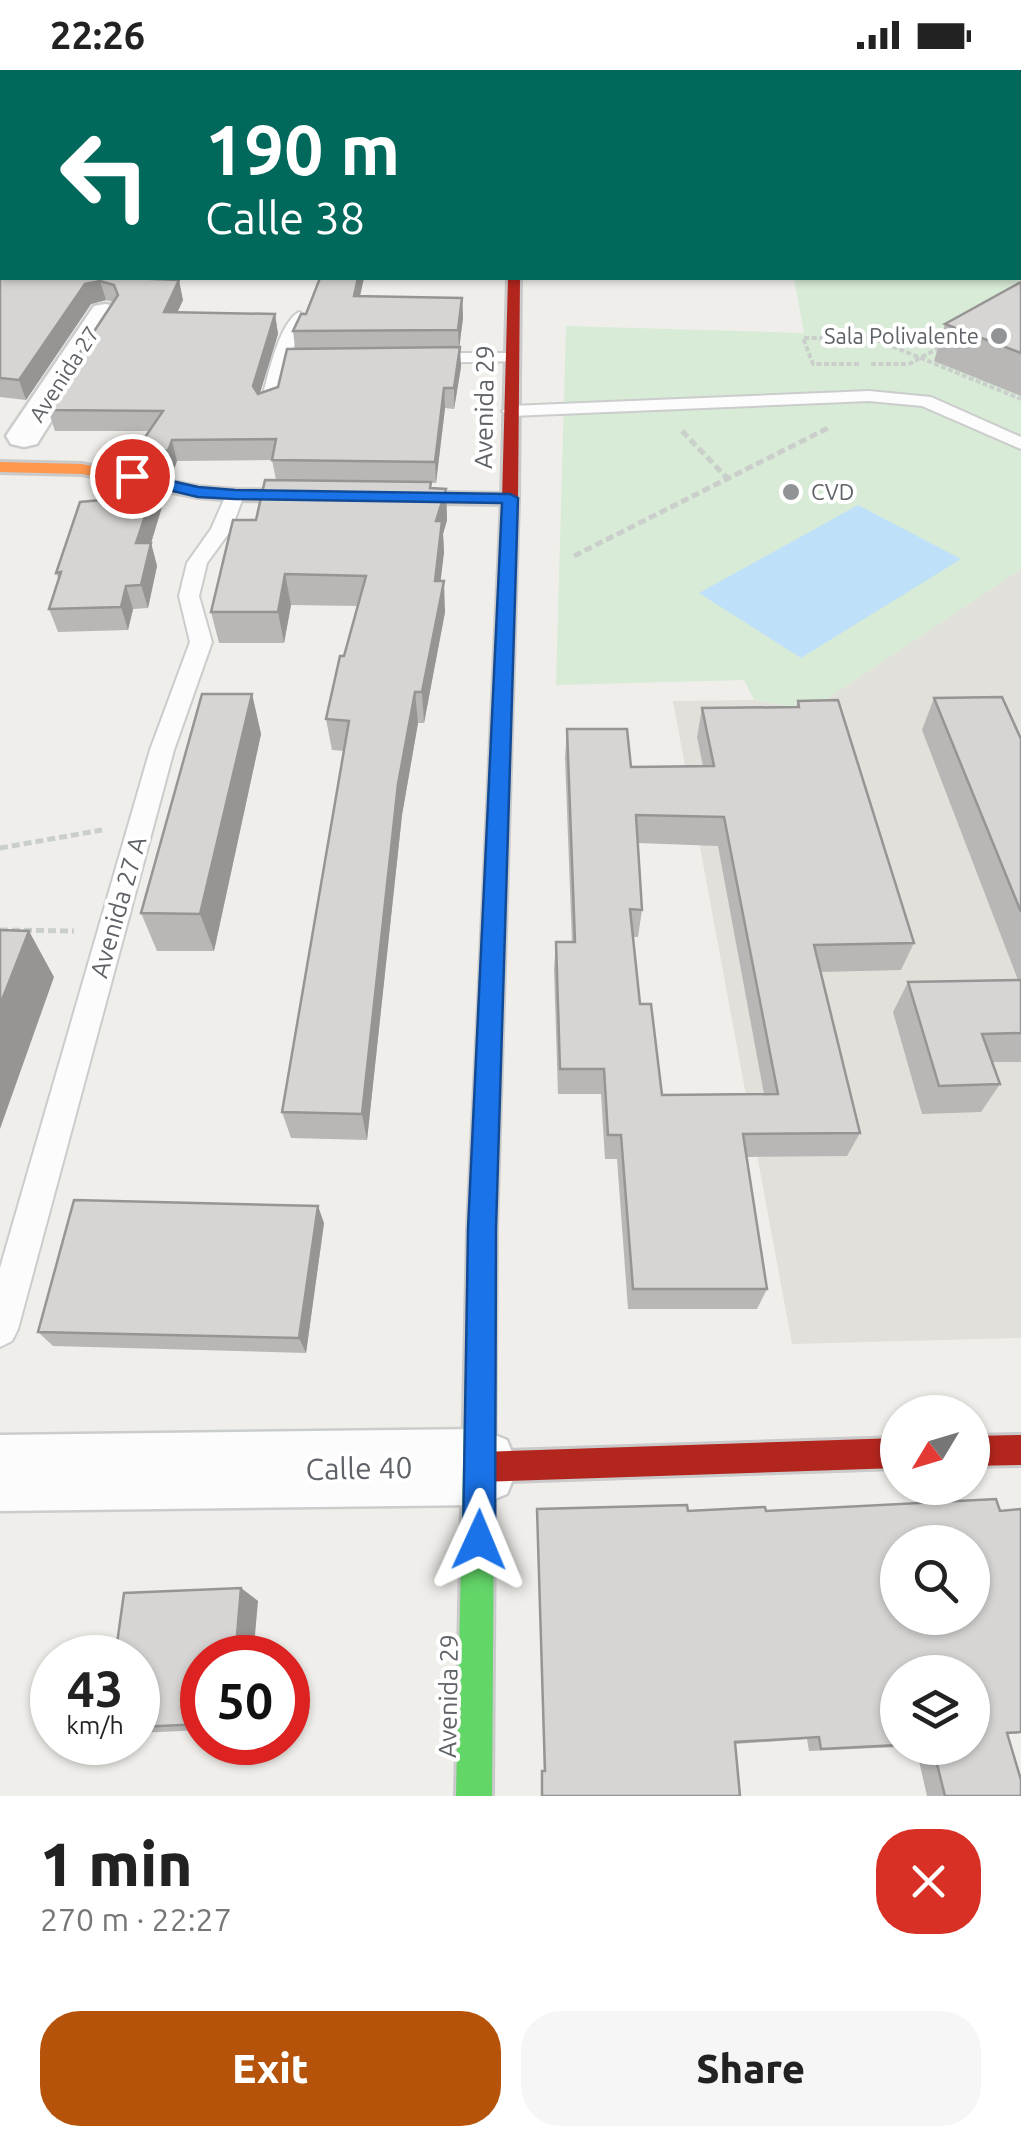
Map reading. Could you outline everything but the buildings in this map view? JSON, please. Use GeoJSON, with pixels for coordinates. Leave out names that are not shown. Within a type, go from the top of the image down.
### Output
{"type":"FeatureCollection","features":[{"type":"Feature","properties":{"kind":"main road","name":"Avenida 29"},"geometry":{"type":"LineString","coordinates":[[474,1796],[482,1229],[510,498],[514,280]]}},
{"type":"Feature","properties":{"kind":"main road"},"geometry":{"type":"LineString","coordinates":[[0,467],[82,468],[198,492],[235,495],[510,498]]}},
{"type":"Feature","properties":{"kind":"main road"},"geometry":{"type":"LineString","coordinates":[[990,1451],[1021,1450]]}},
{"type":"Feature","properties":{"kind":"main road","name":"Calle 40"},"geometry":{"type":"LineString","coordinates":[[480,1467],[880,1454]]}},
{"type":"Feature","properties":{"kind":"street","name":"Avenida 27"},"geometry":{"type":"LineString","coordinates":[[12,432],[105,313]]}},
{"type":"Feature","properties":{"kind":"street"},"geometry":{"type":"LineString","coordinates":[[12,432],[82,468]]}},
{"type":"Feature","properties":{"kind":"street","name":"Calle 40"},"geometry":{"type":"LineString","coordinates":[[0,1473],[480,1467]]}},
{"type":"Feature","properties":{"kind":"lane"},"geometry":{"type":"LineString","coordinates":[[270,407],[280,360],[299,317]]}},
{"type":"Feature","properties":{"kind":"lane"},"geometry":{"type":"LineString","coordinates":[[396,359],[511,358]]}},
{"type":"Feature","properties":{"kind":"lane"},"geometry":{"type":"LineString","coordinates":[[280,360],[299,360]]}},
{"type":"Feature","properties":{"kind":"lane"},"geometry":{"type":"LineString","coordinates":[[512,411],[869,396],[925,401],[1021,444]]}},
{"type":"Feature","properties":{"kind":"lane","name":"Avenida 27 A"},"geometry":{"type":"LineString","coordinates":[[0,1329],[162,750],[201,642],[188,596],[196,564],[221,530],[235,495]]}},
{"type":"Feature","properties":{"kind":"path"},"geometry":{"type":"LineString","coordinates":[[954,340],[920,358],[909,364],[813,364],[803,338],[872,338],[920,358],[1021,399]]}},
{"type":"Feature","properties":{"kind":"path"},"geometry":{"type":"LineString","coordinates":[[656,405],[728,479]]}},
{"type":"Feature","properties":{"kind":"path"},"geometry":{"type":"LineString","coordinates":[[574,556],[829,428]]}},
{"type":"Feature","properties":{"kind":"path"},"geometry":{"type":"LineString","coordinates":[[0,848],[81,835],[143,818]]}},
{"type":"Feature","properties":{"kind":"path"},"geometry":{"type":"LineString","coordinates":[[0,930],[112,930]]}},
{"type":"Feature","properties":{"kind":"shaded area"},"geometry":{"type":"Polygon","coordinates":[[[1021,569],[1021,1338],[792,1344],[673,701],[754,700],[810,710],[1021,569]]]}},
{"type":"Feature","properties":{"kind":"green space","name":"CVD"},"geometry":{"type":"Polygon","coordinates":[[[794,280],[1021,280],[1021,569],[810,710],[754,700],[744,680],[556,685],[566,326],[804,333],[794,280]]]}},
{"type":"Feature","properties":{"kind":"water"},"geometry":{"type":"Polygon","coordinates":[[[858,505],[961,559],[801,658],[699,593],[858,505]]]}},
{"type":"Feature","properties":{"kind":"traffic: fast"},"geometry":{"type":"LineString","coordinates":[[474,1796],[482,1229],[491,1001]]}},
{"type":"Feature","properties":{"kind":"traffic: slow"},"geometry":{"type":"LineString","coordinates":[[0,467],[82,469],[198,492],[235,495],[510,499]]}},
{"type":"Feature","properties":{"kind":"traffic: jam"},"geometry":{"type":"LineString","coordinates":[[491,1001],[510,499],[514,280]]}},
{"type":"Feature","properties":{"kind":"traffic: jam"},"geometry":{"type":"LineString","coordinates":[[990,1451],[1021,1450]]}},
{"type":"Feature","properties":{"kind":"traffic: jam"},"geometry":{"type":"LineString","coordinates":[[480,1467],[880,1454]]}},
{"type":"Feature","properties":{"kind":"place","name":"Sala Polivalente"},"geometry":{"type":"Point","coordinates":[999,336]}},
{"type":"Feature","properties":{"kind":"place","name":"CVD"},"geometry":{"type":"Point","coordinates":[791,492]}},
{"type":"Feature","properties":{"kind":"route"},"geometry":{"type":"LineString","coordinates":[[132,476],[198,492],[235,495],[510,498],[482,1229],[479,1540]]}}]}
